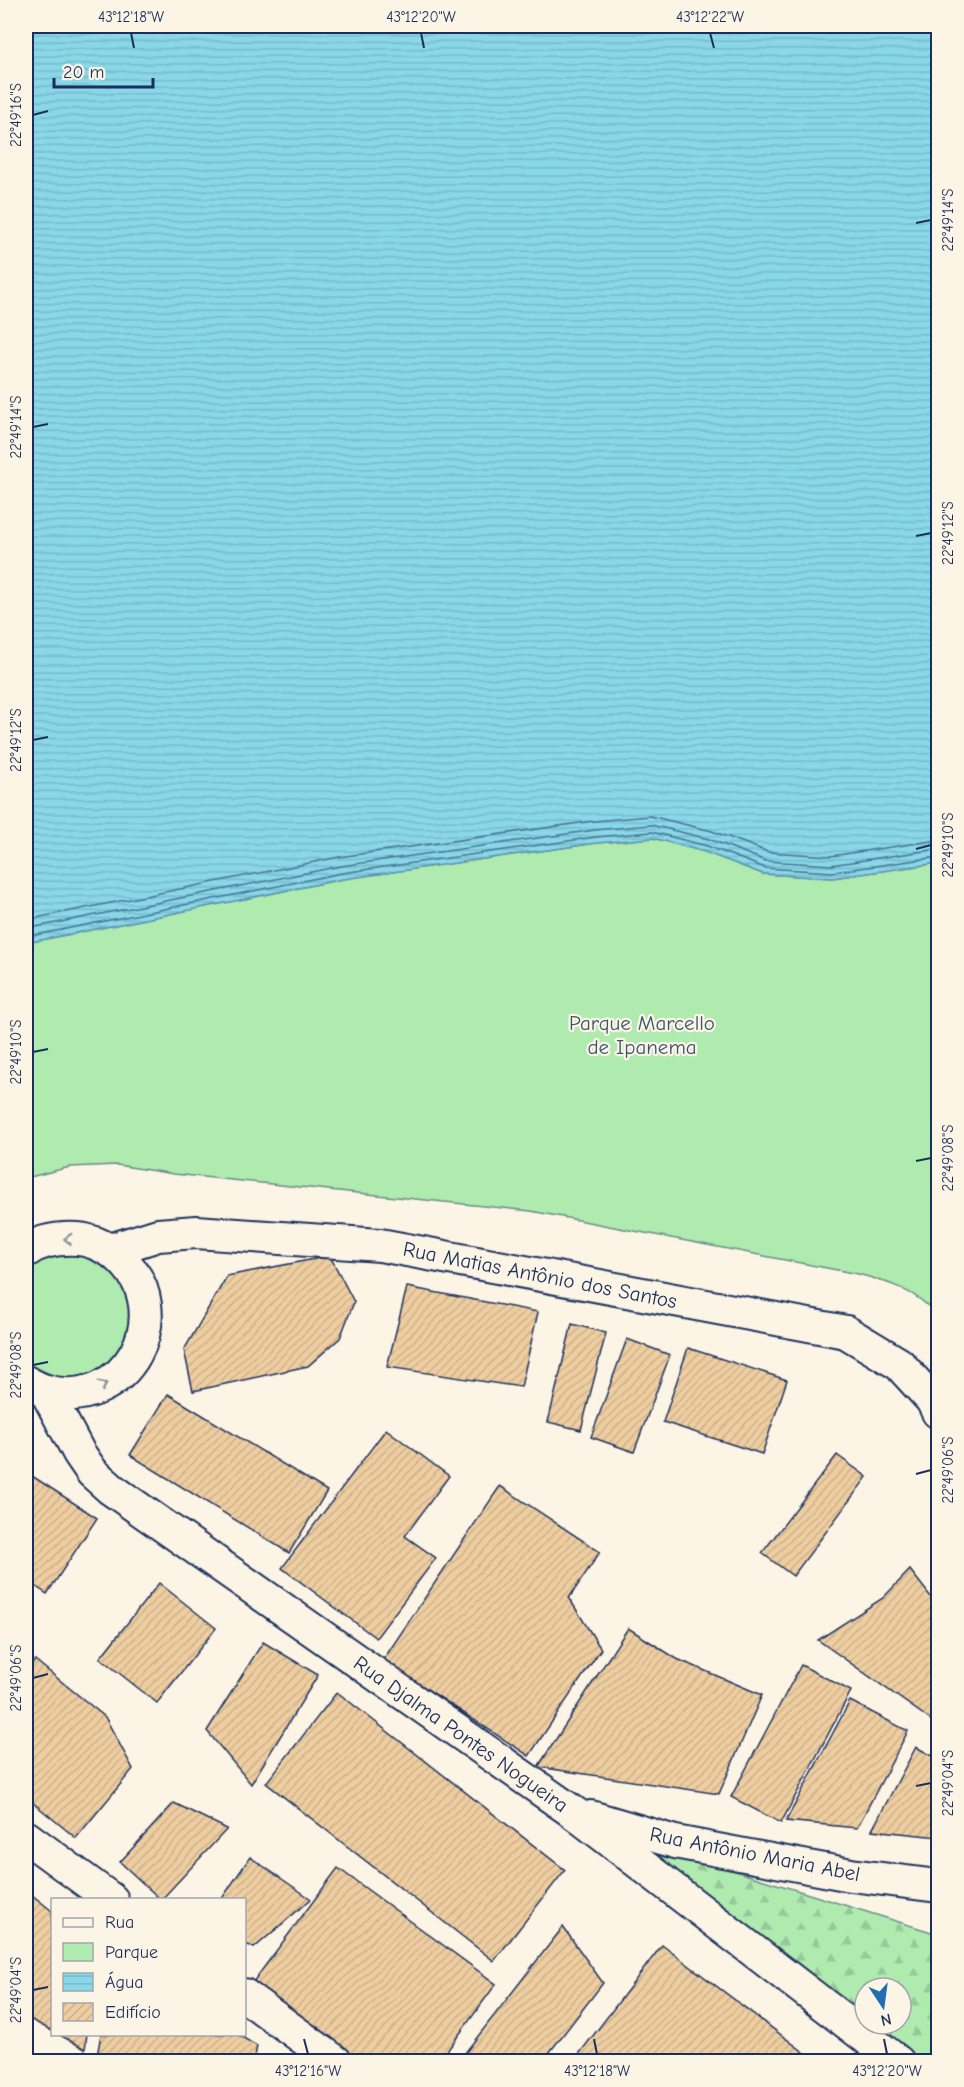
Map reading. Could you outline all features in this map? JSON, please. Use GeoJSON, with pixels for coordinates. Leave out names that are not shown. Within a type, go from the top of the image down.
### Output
{"type":"FeatureCollection","features":[{"type":"Feature","properties":{"kind":"street","name":"Rua Matias Antônio dos Santos"},"geometry":{"type":"LineString","coordinates":[[110,1250],[158,1235],[196,1232],[381,1245],[846,1332],[899,1364],[932,1400],[939,1412]]}},
{"type":"Feature","properties":{"kind":"street"},"geometry":{"type":"LineString","coordinates":[[26,1251],[57,1238],[85,1239],[110,1250],[129,1266],[141,1288],[147,1312],[144,1336],[133,1359],[117,1377],[95,1389],[71,1394],[36,1386]]}},
{"type":"Feature","properties":{"kind":"street","name":"Rua Djalma Pontes Nogueira"},"geometry":{"type":"LineString","coordinates":[[36,1386],[92,1472],[111,1489],[573,1812],[898,2061]]}},
{"type":"Feature","properties":{"kind":"street","name":"Rua Antônio Maria Abel"},"geometry":{"type":"LineString","coordinates":[[573,1812],[675,1842],[851,1875],[939,1886]]}},
{"type":"Feature","properties":{"kind":"street"},"geometry":{"type":"LineString","coordinates":[[26,1837],[111,1898]]}},
{"type":"Feature","properties":{"kind":"street"},"geometry":{"type":"LineString","coordinates":[[246,1996],[336,2061]]}},
{"type":"Feature","properties":{"kind":"green space","name":"Parque Marcello de Ipanema"},"geometry":{"type":"Polygon","coordinates":[[[653,838],[705,852],[763,874],[832,878],[938,863],[938,1316],[912,1294],[881,1280],[858,1274],[531,1211],[174,1174],[117,1165],[70,1167],[26,1178],[26,943],[343,879],[597,843],[653,838]]]}},
{"type":"Feature","properties":{"kind":"green space"},"geometry":{"type":"Polygon","coordinates":[[[45,1252],[88,1252],[122,1276],[135,1316],[120,1356],[83,1380],[39,1375],[26,1366],[26,1263],[45,1252]]]}},
{"type":"Feature","properties":{"kind":"green space"},"geometry":{"type":"Polygon","coordinates":[[[593,1827],[938,1934],[938,2061],[921,2061],[885,2036],[913,2036],[913,1976],[853,1976],[853,2013],[593,1827]]]}},
{"type":"Feature","properties":{"kind":"water"},"geometry":{"type":"Polygon","coordinates":[[[26,26],[938,26],[938,863],[832,878],[763,874],[705,852],[653,838],[597,843],[343,879],[26,943],[26,26]]]}},
{"type":"Feature","properties":{"kind":"building"},"geometry":{"type":"Polygon","coordinates":[[[330,1256],[354,1302],[340,1338],[308,1366],[193,1391],[184,1350],[227,1276],[330,1256]]]}},
{"type":"Feature","properties":{"kind":"building"},"geometry":{"type":"Polygon","coordinates":[[[407,1287],[538,1312],[521,1387],[387,1367],[407,1287]]]}},
{"type":"Feature","properties":{"kind":"building"},"geometry":{"type":"Polygon","coordinates":[[[572,1324],[606,1333],[581,1430],[548,1422],[572,1324]]]}},
{"type":"Feature","properties":{"kind":"building"},"geometry":{"type":"Polygon","coordinates":[[[627,1339],[670,1355],[634,1452],[591,1437],[627,1339]]]}},
{"type":"Feature","properties":{"kind":"building"},"geometry":{"type":"Polygon","coordinates":[[[688,1348],[787,1380],[762,1454],[663,1422],[688,1348]]]}},
{"type":"Feature","properties":{"kind":"building"},"geometry":{"type":"Polygon","coordinates":[[[168,1394],[327,1491],[289,1553],[130,1455],[168,1394]]]}},
{"type":"Feature","properties":{"kind":"building"},"geometry":{"type":"Polygon","coordinates":[[[386,1429],[449,1476],[405,1536],[436,1558],[376,1638],[282,1568],[386,1429]]]}},
{"type":"Feature","properties":{"kind":"building"},"geometry":{"type":"Polygon","coordinates":[[[837,1455],[867,1477],[793,1576],[762,1553],[837,1455]]]}},
{"type":"Feature","properties":{"kind":"building"},"geometry":{"type":"Polygon","coordinates":[[[32,1476],[97,1518],[47,1594],[26,1580],[26,1486],[32,1476]]]}},
{"type":"Feature","properties":{"kind":"building"},"geometry":{"type":"Polygon","coordinates":[[[500,1486],[600,1552],[569,1598],[601,1649],[529,1756],[383,1660],[500,1486]]]}},
{"type":"Feature","properties":{"kind":"building"},"geometry":{"type":"Polygon","coordinates":[[[910,1570],[938,1606],[938,1725],[818,1640],[883,1598],[910,1570]]]}},
{"type":"Feature","properties":{"kind":"building"},"geometry":{"type":"Polygon","coordinates":[[[159,1583],[216,1628],[157,1703],[100,1658],[159,1583]]]}},
{"type":"Feature","properties":{"kind":"building"},"geometry":{"type":"Polygon","coordinates":[[[628,1628],[677,1659],[762,1695],[719,1794],[538,1767],[628,1628]]]}},
{"type":"Feature","properties":{"kind":"building"},"geometry":{"type":"Polygon","coordinates":[[[263,1642],[318,1675],[251,1784],[207,1731],[263,1642]]]}},
{"type":"Feature","properties":{"kind":"building"},"geometry":{"type":"Polygon","coordinates":[[[35,1660],[105,1717],[133,1769],[76,1838],[26,1797],[26,1672],[35,1660]]]}},
{"type":"Feature","properties":{"kind":"building"},"geometry":{"type":"Polygon","coordinates":[[[801,1665],[851,1691],[781,1823],[731,1797],[801,1665]]]}},
{"type":"Feature","properties":{"kind":"building"},"geometry":{"type":"Polygon","coordinates":[[[337,1692],[565,1870],[494,1961],[266,1783],[337,1692]]]}},
{"type":"Feature","properties":{"kind":"building"},"geometry":{"type":"Polygon","coordinates":[[[850,1701],[908,1731],[857,1828],[786,1821],[850,1701]]]}},
{"type":"Feature","properties":{"kind":"building"},"geometry":{"type":"Polygon","coordinates":[[[916,1747],[938,1759],[938,1837],[872,1830],[916,1747]]]}},
{"type":"Feature","properties":{"kind":"building"},"geometry":{"type":"Polygon","coordinates":[[[174,1803],[227,1829],[163,1898],[159,1898],[120,1862],[174,1803]]]}},
{"type":"Feature","properties":{"kind":"building"},"geometry":{"type":"Polygon","coordinates":[[[250,1857],[311,1899],[254,1948],[246,1944],[246,1898],[222,1898],[250,1857]]]}},
{"type":"Feature","properties":{"kind":"building"},"geometry":{"type":"Polygon","coordinates":[[[338,1868],[496,1984],[439,2062],[353,2062],[250,1986],[338,1868]]]}},
{"type":"Feature","properties":{"kind":"building"},"geometry":{"type":"Polygon","coordinates":[[[26,1890],[51,1910],[51,2030],[26,2017],[26,1890]]]}},
{"type":"Feature","properties":{"kind":"building"},"geometry":{"type":"Polygon","coordinates":[[[563,1927],[603,1983],[542,2062],[458,2062],[563,1927]]]}},
{"type":"Feature","properties":{"kind":"building"},"geometry":{"type":"Polygon","coordinates":[[[662,1945],[817,2062],[573,2062],[662,1945]]]}},
{"type":"Feature","properties":{"kind":"building"},"geometry":{"type":"Polygon","coordinates":[[[62,2036],[87,2036],[85,2049],[62,2036]]]}},
{"type":"Feature","properties":{"kind":"building"},"geometry":{"type":"Polygon","coordinates":[[[101,2036],[240,2036],[257,2046],[254,2062],[96,2062],[101,2036]]]}},
{"type":"Feature","properties":{"kind":"building"},"geometry":{"type":"Polygon","coordinates":[[[26,2048],[47,2062],[26,2062],[26,2048]]]}}]}
